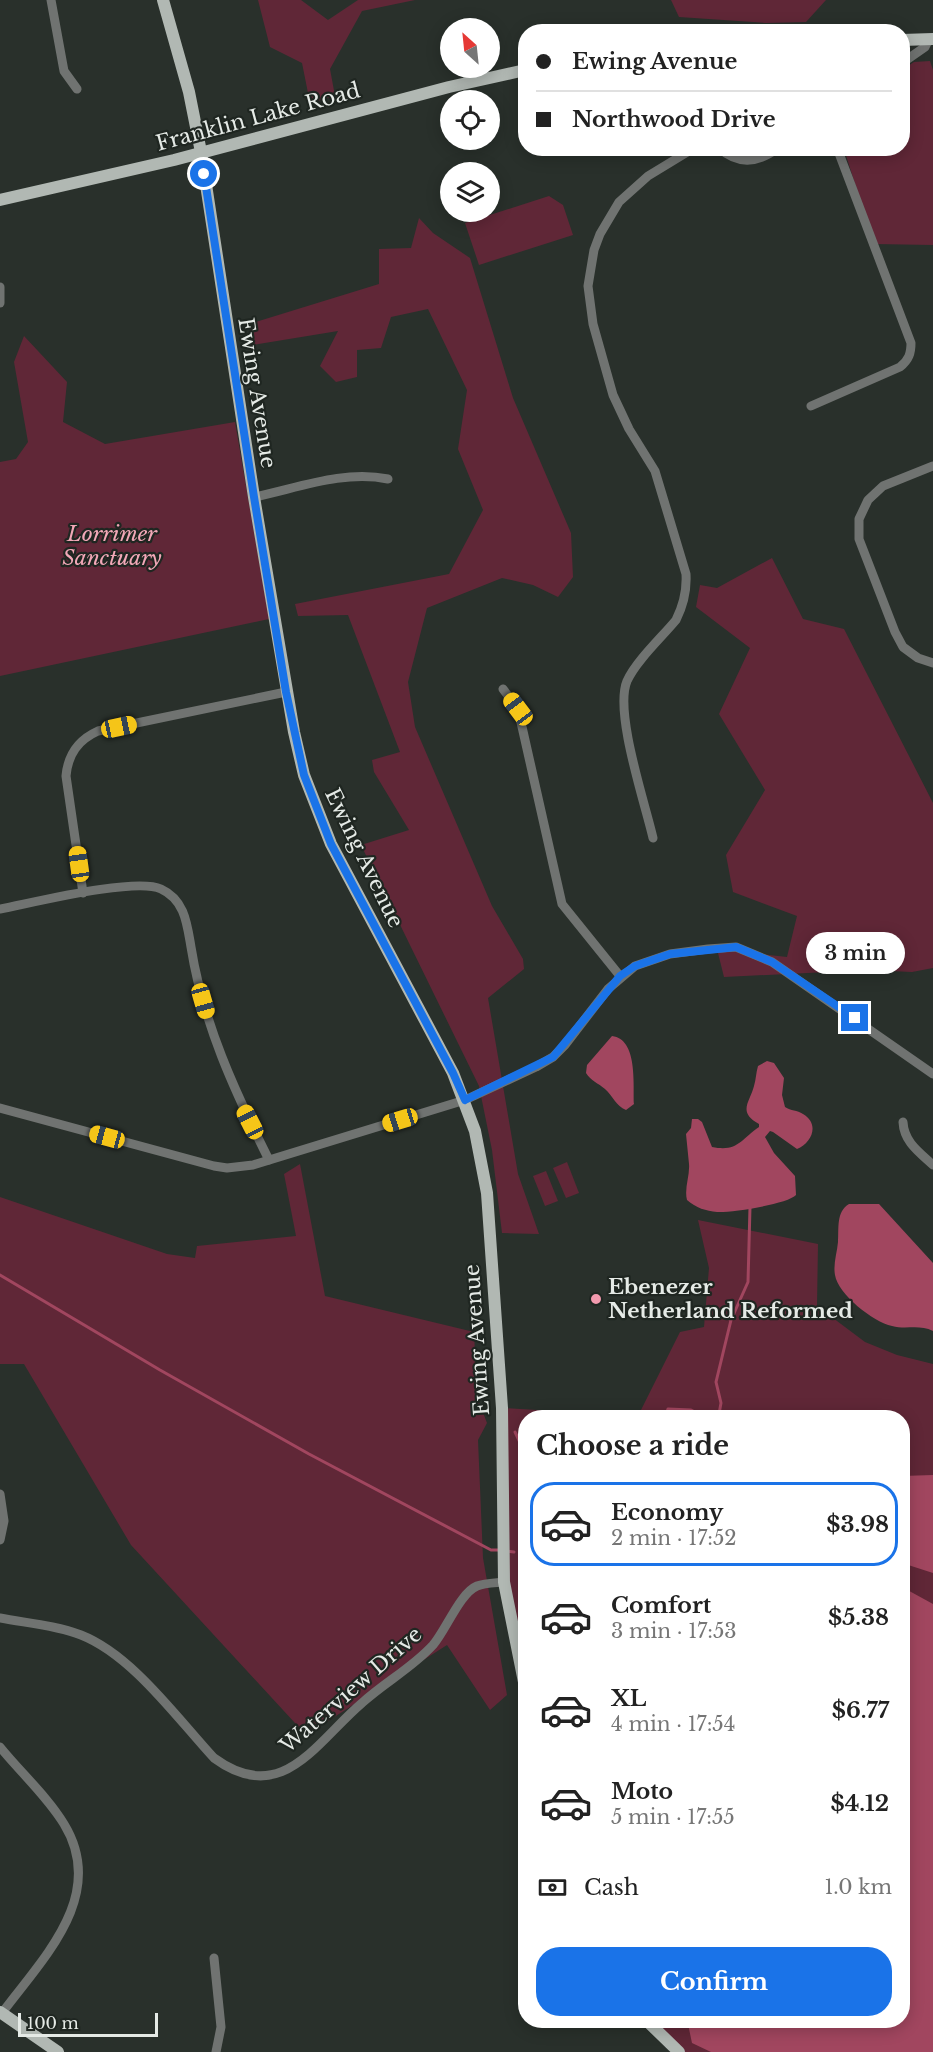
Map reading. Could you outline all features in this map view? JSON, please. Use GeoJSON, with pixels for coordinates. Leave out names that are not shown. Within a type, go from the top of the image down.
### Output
{"type":"FeatureCollection","features":[{"type":"Feature","properties":{"kind":"main road","name":"Ewing Avenue"},"geometry":{"type":"LineString","coordinates":[[163,0],[189,92],[201,152],[286,692],[304,775],[331,844],[453,1073],[476,1131],[487,1193],[502,1408],[504,1582],[518,1652]]}},
{"type":"Feature","properties":{"kind":"main road"},"geometry":{"type":"LineString","coordinates":[[910,40],[931,39]]}},
{"type":"Feature","properties":{"kind":"main road","name":"Franklin Lake Road"},"geometry":{"type":"LineString","coordinates":[[0,200],[518,72]]}},
{"type":"Feature","properties":{"kind":"main road"},"geometry":{"type":"LineString","coordinates":[[1,2013],[52,2050]]}},
{"type":"Feature","properties":{"kind":"main road"},"geometry":{"type":"LineString","coordinates":[[654,2028],[679,2052]]}},
{"type":"Feature","properties":{"kind":"street"},"geometry":{"type":"LineString","coordinates":[[51,0],[64,71],[77,89]]}},
{"type":"Feature","properties":{"kind":"street"},"geometry":{"type":"LineString","coordinates":[[910,57],[925,47],[931,39]]}},
{"type":"Feature","properties":{"kind":"street"},"geometry":{"type":"LineString","coordinates":[[653,838],[626,724],[623,701],[630,675],[676,620],[682,609],[687,587],[686,574],[655,471],[629,429],[613,395],[593,324],[588,285],[594,250],[600,234],[620,202],[648,176],[681,156]]}},
{"type":"Feature","properties":{"kind":"street"},"geometry":{"type":"LineString","coordinates":[[731,156],[753,161],[766,156]]}},
{"type":"Feature","properties":{"kind":"street"},"geometry":{"type":"LineString","coordinates":[[811,406],[900,367],[910,355],[911,343],[840,156]]}},
{"type":"Feature","properties":{"kind":"street"},"geometry":{"type":"LineString","coordinates":[[0,287],[0,303]]}},
{"type":"Feature","properties":{"kind":"street"},"geometry":{"type":"LineString","coordinates":[[933,466],[883,486],[868,500],[859,519],[859,539],[895,632],[903,647],[918,658],[933,663]]}},
{"type":"Feature","properties":{"kind":"street"},"geometry":{"type":"LineString","coordinates":[[254,497],[344,477],[374,476],[388,479]]}},
{"type":"Feature","properties":{"kind":"street"},"geometry":{"type":"LineString","coordinates":[[503,689],[518,709],[562,904],[620,976]]}},
{"type":"Feature","properties":{"kind":"street"},"geometry":{"type":"LineString","coordinates":[[83,893],[66,776],[69,757],[81,741],[98,731],[286,692]]}},
{"type":"Feature","properties":{"kind":"street"},"geometry":{"type":"LineString","coordinates":[[0,909],[83,893],[151,886],[160,888],[176,900],[186,918],[196,975],[220,1057],[269,1160]]}},
{"type":"Feature","properties":{"kind":"street"},"geometry":{"type":"LineString","coordinates":[[0,1108],[214,1166],[242,1167],[465,1100],[553,1057],[620,976],[635,966],[670,954],[736,947],[772,962],[933,1074]]}},
{"type":"Feature","properties":{"kind":"street"},"geometry":{"type":"LineString","coordinates":[[903,1122],[903,1132],[907,1140],[933,1165]]}},
{"type":"Feature","properties":{"kind":"street"},"geometry":{"type":"LineString","coordinates":[[0,1494],[4,1521],[0,1540]]}},
{"type":"Feature","properties":{"kind":"street","name":"Waterview Drive"},"geometry":{"type":"LineString","coordinates":[[0,1618],[64,1630],[102,1645],[132,1668],[214,1758],[236,1771],[258,1776],[272,1775],[293,1767],[305,1759],[364,1701],[420,1658],[447,1626],[465,1595],[479,1585],[504,1582]]}},
{"type":"Feature","properties":{"kind":"street"},"geometry":{"type":"LineString","coordinates":[[0,1747],[65,1826],[74,1846],[78,1870],[75,1904],[66,1925],[1,2013]]}},
{"type":"Feature","properties":{"kind":"street"},"geometry":{"type":"LineString","coordinates":[[214,1959],[221,2026],[216,2052]]}},
{"type":"Feature","properties":{"kind":"green space"},"geometry":{"type":"Polygon","coordinates":[[[258,0],[301,0],[328,20],[358,0],[415,0],[362,11],[330,69],[335,96],[310,103],[302,63],[270,47],[258,0]]]}},
{"type":"Feature","properties":{"kind":"green space"},"geometry":{"type":"Polygon","coordinates":[[[671,0],[826,0],[806,22],[766,23],[679,17],[671,0]]]}},
{"type":"Feature","properties":{"kind":"green space"},"geometry":{"type":"Polygon","coordinates":[[[930,61],[933,70],[933,245],[874,244],[846,156],[910,156],[910,65],[914,62],[930,61]]]}},
{"type":"Feature","properties":{"kind":"green space"},"geometry":{"type":"Polygon","coordinates":[[[549,196],[563,205],[573,235],[479,265],[465,223],[500,222],[500,212],[549,196]]]}},
{"type":"Feature","properties":{"kind":"green space"},"geometry":{"type":"Polygon","coordinates":[[[419,218],[433,233],[470,258],[513,398],[571,533],[573,577],[558,597],[533,585],[502,578],[427,608],[408,682],[415,727],[492,906],[523,959],[524,969],[488,998],[518,1174],[539,1234],[502,1233],[492,1150],[479,1086],[361,845],[409,830],[374,772],[372,760],[400,752],[348,615],[298,616],[295,604],[449,574],[483,510],[458,449],[467,390],[428,309],[391,317],[381,348],[357,350],[357,377],[336,382],[320,366],[338,331],[252,345],[249,324],[379,284],[379,249],[411,248],[419,218]]]}},
{"type":"Feature","properties":{"kind":"green space","name":"Lorrimer Sanctuary"},"geometry":{"type":"Polygon","coordinates":[[[24,336],[67,382],[63,422],[105,444],[235,422],[269,619],[0,676],[0,462],[16,459],[28,442],[14,362],[24,336]]]}},
{"type":"Feature","properties":{"kind":"green space"},"geometry":{"type":"Polygon","coordinates":[[[772,558],[803,619],[844,629],[933,803],[933,968],[912,972],[868,970],[724,977],[717,949],[787,957],[797,916],[733,892],[726,855],[765,790],[719,714],[750,648],[696,607],[700,585],[717,588],[772,558]]]}},
{"type":"Feature","properties":{"kind":"green space"},"geometry":{"type":"Polygon","coordinates":[[[567,1162],[579,1193],[566,1198],[553,1168],[567,1162]]]}},
{"type":"Feature","properties":{"kind":"green space"},"geometry":{"type":"Polygon","coordinates":[[[300,1164],[325,1296],[474,1332],[477,1397],[487,1423],[478,1440],[483,1558],[507,1695],[490,1710],[447,1645],[306,1735],[131,1545],[24,1364],[0,1364],[0,1197],[167,1254],[195,1258],[197,1246],[296,1236],[284,1174],[300,1164]]]}},
{"type":"Feature","properties":{"kind":"green space"},"geometry":{"type":"Polygon","coordinates":[[[546,1171],[558,1201],[545,1206],[533,1176],[546,1171]]]}},
{"type":"Feature","properties":{"kind":"green space"},"geometry":{"type":"Polygon","coordinates":[[[698,1220],[818,1244],[817,1306],[865,1342],[897,1355],[933,1364],[933,2052],[679,2052],[653,2028],[910,2028],[910,1410],[641,1410],[680,1332],[704,1327],[709,1268],[698,1220]]]}},
{"type":"Feature","properties":{"kind":"green space"},"geometry":{"type":"Polygon","coordinates":[[[502,1408],[536,1410],[518,1410],[518,1653],[505,1590],[502,1408]]]}},
{"type":"Feature","properties":{"kind":"shaded area"},"geometry":{"type":"Polygon","coordinates":[[[612,1036],[620,1039],[626,1045],[632,1064],[634,1104],[626,1110],[586,1073],[587,1065],[612,1036]]]}},
{"type":"Feature","properties":{"kind":"shaded area"},"geometry":{"type":"Polygon","coordinates":[[[767,1061],[774,1063],[784,1078],[782,1095],[785,1107],[803,1114],[813,1128],[807,1142],[797,1149],[773,1132],[770,1131],[765,1137],[774,1153],[795,1176],[796,1195],[771,1205],[734,1211],[717,1212],[698,1207],[687,1200],[686,1196],[689,1168],[686,1134],[691,1128],[692,1119],[702,1122],[712,1147],[728,1148],[743,1140],[759,1127],[759,1124],[748,1115],[747,1106],[758,1066],[767,1061]]]}},
{"type":"Feature","properties":{"kind":"shaded area"},"geometry":{"type":"Polygon","coordinates":[[[849,1204],[879,1204],[933,1263],[933,1331],[923,1328],[897,1327],[884,1323],[866,1313],[842,1290],[834,1267],[840,1216],[849,1204]]]}},
{"type":"Feature","properties":{"kind":"shaded area"},"geometry":{"type":"Polygon","coordinates":[[[933,1475],[933,1573],[910,1566],[910,1476],[933,1475]]]}},
{"type":"Feature","properties":{"kind":"shaded area"},"geometry":{"type":"Polygon","coordinates":[[[910,1591],[933,1604],[933,2052],[711,2052],[692,2043],[689,2028],[910,2028],[910,1591]]]}},
{"type":"Feature","properties":{"kind":"waterway"},"geometry":{"type":"LineString","coordinates":[[720,1410],[721,1403],[716,1382],[731,1320],[748,1282],[750,1207]]}},
{"type":"Feature","properties":{"kind":"waterway"},"geometry":{"type":"LineString","coordinates":[[0,1275],[160,1370],[309,1454],[491,1550],[499,1550]]}},
{"type":"Feature","properties":{"kind":"waterway"},"geometry":{"type":"LineString","coordinates":[[668,1410],[691,1410]]}},
{"type":"Feature","properties":{"kind":"waterway"},"geometry":{"type":"LineString","coordinates":[[515,1432],[518,1438]]}},
{"type":"Feature","properties":{"kind":"waterway"},"geometry":{"type":"LineString","coordinates":[[506,1551],[514,1552]]}},
{"type":"Feature","properties":{"kind":"place","name":"Ebenezer Netherland Reformed"},"geometry":{"type":"Point","coordinates":[596,1299]}},
{"type":"Feature","properties":{"kind":"route"},"geometry":{"type":"LineString","coordinates":[[204,174],[286,692],[304,775],[331,844],[453,1073],[465,1100],[553,1057],[620,976],[635,966],[670,954],[736,947],[772,962],[855,1018]]}}]}
